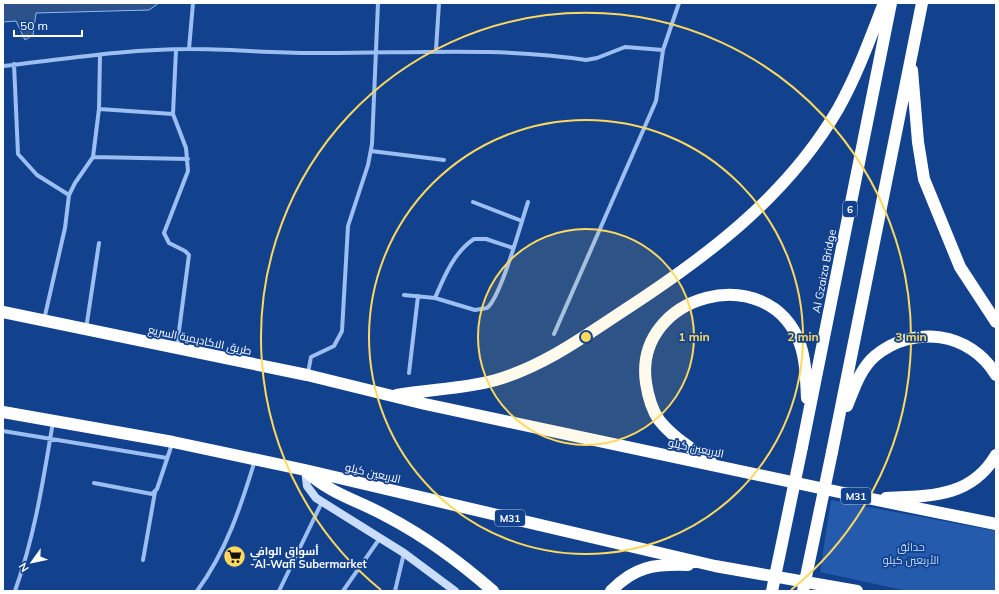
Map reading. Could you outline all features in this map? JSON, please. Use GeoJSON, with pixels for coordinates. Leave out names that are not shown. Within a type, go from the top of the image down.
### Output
{"type":"FeatureCollection","features":[{"type":"Feature","properties":{"kind":"highway"},"geometry":{"type":"LineString","coordinates":[[391,396],[482,384],[526,369],[558,353],[648,295],[722,242],[768,200],[793,171],[826,128],[859,67],[884,3]]}},
{"type":"Feature","properties":{"kind":"highway","name":"Al Gzaiza Bridge"},"geometry":{"type":"LineString","coordinates":[[772,591],[891,3]]}},
{"type":"Feature","properties":{"kind":"highway"},"geometry":{"type":"LineString","coordinates":[[802,591],[836,435],[922,3]]}},
{"type":"Feature","properties":{"kind":"highway"},"geometry":{"type":"LineString","coordinates":[[911,53],[918,142],[924,179],[960,266],[996,322]]}},
{"type":"Feature","properties":{"kind":"highway"},"geometry":{"type":"LineString","coordinates":[[717,466],[681,441],[663,424],[653,408],[647,387],[645,375],[647,358],[651,344],[664,323],[684,306],[706,297],[742,295],[767,304],[776,311],[793,331],[800,344],[806,373],[808,415]]}},
{"type":"Feature","properties":{"kind":"highway","name":"طريق الاكاديمية السريع"},"geometry":{"type":"LineString","coordinates":[[3,312],[307,375],[391,396]]}},
{"type":"Feature","properties":{"kind":"highway"},"geometry":{"type":"LineString","coordinates":[[836,435],[857,382],[865,368],[890,345],[904,340],[929,336],[941,336],[972,349],[985,360],[996,375]]}},
{"type":"Feature","properties":{"kind":"highway","name":"الاربعين كيلو"},"geometry":{"type":"LineString","coordinates":[[391,396],[867,498],[996,524]]}},
{"type":"Feature","properties":{"kind":"highway"},"geometry":{"type":"LineString","coordinates":[[3,412],[173,442],[305,470],[325,488],[368,506],[415,532],[464,566],[493,591]]}},
{"type":"Feature","properties":{"kind":"highway"},"geometry":{"type":"LineString","coordinates":[[867,498],[945,493],[968,484],[985,470],[996,455]]}},
{"type":"Feature","properties":{"kind":"highway","name":"الاربعين كيلو"},"geometry":{"type":"LineString","coordinates":[[305,470],[715,566],[856,591]]}},
{"type":"Feature","properties":{"kind":"highway"},"geometry":{"type":"LineString","coordinates":[[611,591],[627,576],[650,567],[667,564],[715,566]]}},
{"type":"Feature","properties":{"kind":"main road"},"geometry":{"type":"LineString","coordinates":[[305,470],[307,486],[311,493],[322,502],[404,553],[455,591]]}},
{"type":"Feature","properties":{"kind":"street"},"geometry":{"type":"LineString","coordinates":[[189,49],[193,3]]}},
{"type":"Feature","properties":{"kind":"street"},"geometry":{"type":"LineString","coordinates":[[307,375],[311,357],[334,346],[342,331],[348,226],[371,151],[378,3]]}},
{"type":"Feature","properties":{"kind":"street"},"geometry":{"type":"LineString","coordinates":[[436,50],[439,3]]}},
{"type":"Feature","properties":{"kind":"street"},"geometry":{"type":"LineString","coordinates":[[554,334],[656,101],[663,50],[679,3]]}},
{"type":"Feature","properties":{"kind":"street"},"geometry":{"type":"LineString","coordinates":[[3,66],[100,55],[189,49],[311,53],[436,50],[512,52],[586,60],[597,58],[625,47],[663,50]]}},
{"type":"Feature","properties":{"kind":"street"},"geometry":{"type":"LineString","coordinates":[[176,50],[174,114],[186,148],[188,159],[185,181],[177,197],[164,233],[169,244],[185,251],[189,255],[177,348]]}},
{"type":"Feature","properties":{"kind":"street"},"geometry":{"type":"LineString","coordinates":[[44,320],[65,228],[69,195],[74,183],[93,157],[99,110],[100,55]]}},
{"type":"Feature","properties":{"kind":"street"},"geometry":{"type":"LineString","coordinates":[[14,64],[18,154],[37,175],[69,195]]}},
{"type":"Feature","properties":{"kind":"street"},"geometry":{"type":"LineString","coordinates":[[99,110],[174,114]]}},
{"type":"Feature","properties":{"kind":"street"},"geometry":{"type":"LineString","coordinates":[[371,151],[444,160]]}},
{"type":"Feature","properties":{"kind":"street"},"geometry":{"type":"LineString","coordinates":[[93,157],[188,159]]}},
{"type":"Feature","properties":{"kind":"street"},"geometry":{"type":"LineString","coordinates":[[473,202],[522,221]]}},
{"type":"Feature","properties":{"kind":"street"},"geometry":{"type":"LineString","coordinates":[[404,295],[435,298],[475,310],[487,308],[494,299],[528,202]]}},
{"type":"Feature","properties":{"kind":"street"},"geometry":{"type":"LineString","coordinates":[[435,298],[443,279],[458,254],[474,239],[486,239],[513,248]]}},
{"type":"Feature","properties":{"kind":"street"},"geometry":{"type":"LineString","coordinates":[[86,329],[98,243]]}},
{"type":"Feature","properties":{"kind":"street"},"geometry":{"type":"LineString","coordinates":[[409,373],[418,296]]}},
{"type":"Feature","properties":{"kind":"street"},"geometry":{"type":"LineString","coordinates":[[15,591],[28,554],[37,517],[53,422]]}},
{"type":"Feature","properties":{"kind":"street"},"geometry":{"type":"LineString","coordinates":[[3,431],[167,458]]}},
{"type":"Feature","properties":{"kind":"street"},"geometry":{"type":"LineString","coordinates":[[143,560],[155,492],[173,442]]}},
{"type":"Feature","properties":{"kind":"street"},"geometry":{"type":"LineString","coordinates":[[198,591],[216,561],[238,515],[255,460]]}},
{"type":"Feature","properties":{"kind":"street"},"geometry":{"type":"LineString","coordinates":[[94,483],[148,495],[155,492]]}},
{"type":"Feature","properties":{"kind":"street"},"geometry":{"type":"LineString","coordinates":[[279,591],[322,502]]}},
{"type":"Feature","properties":{"kind":"street"},"geometry":{"type":"LineString","coordinates":[[343,591],[380,537]]}},
{"type":"Feature","properties":{"kind":"street"},"geometry":{"type":"LineString","coordinates":[[395,591],[404,553]]}},
{"type":"Feature","properties":{"kind":"green space","name":"حدائق الأربعين كيلو"},"geometry":{"type":"Polygon","coordinates":[[[831,500],[996,531],[996,591],[908,591],[820,572],[831,500]]]}},
{"type":"Feature","properties":{"kind":"shaded area"},"geometry":{"type":"Polygon","coordinates":[[[3,3],[159,3],[149,10],[36,13],[33,35],[25,40],[16,21],[3,22],[3,3]]]}},
{"type":"Feature","properties":{"kind":"place","name":"أسواق الوافي -Al-Wafi Subermarket"},"geometry":{"type":"Point","coordinates":[235,557]}}]}
